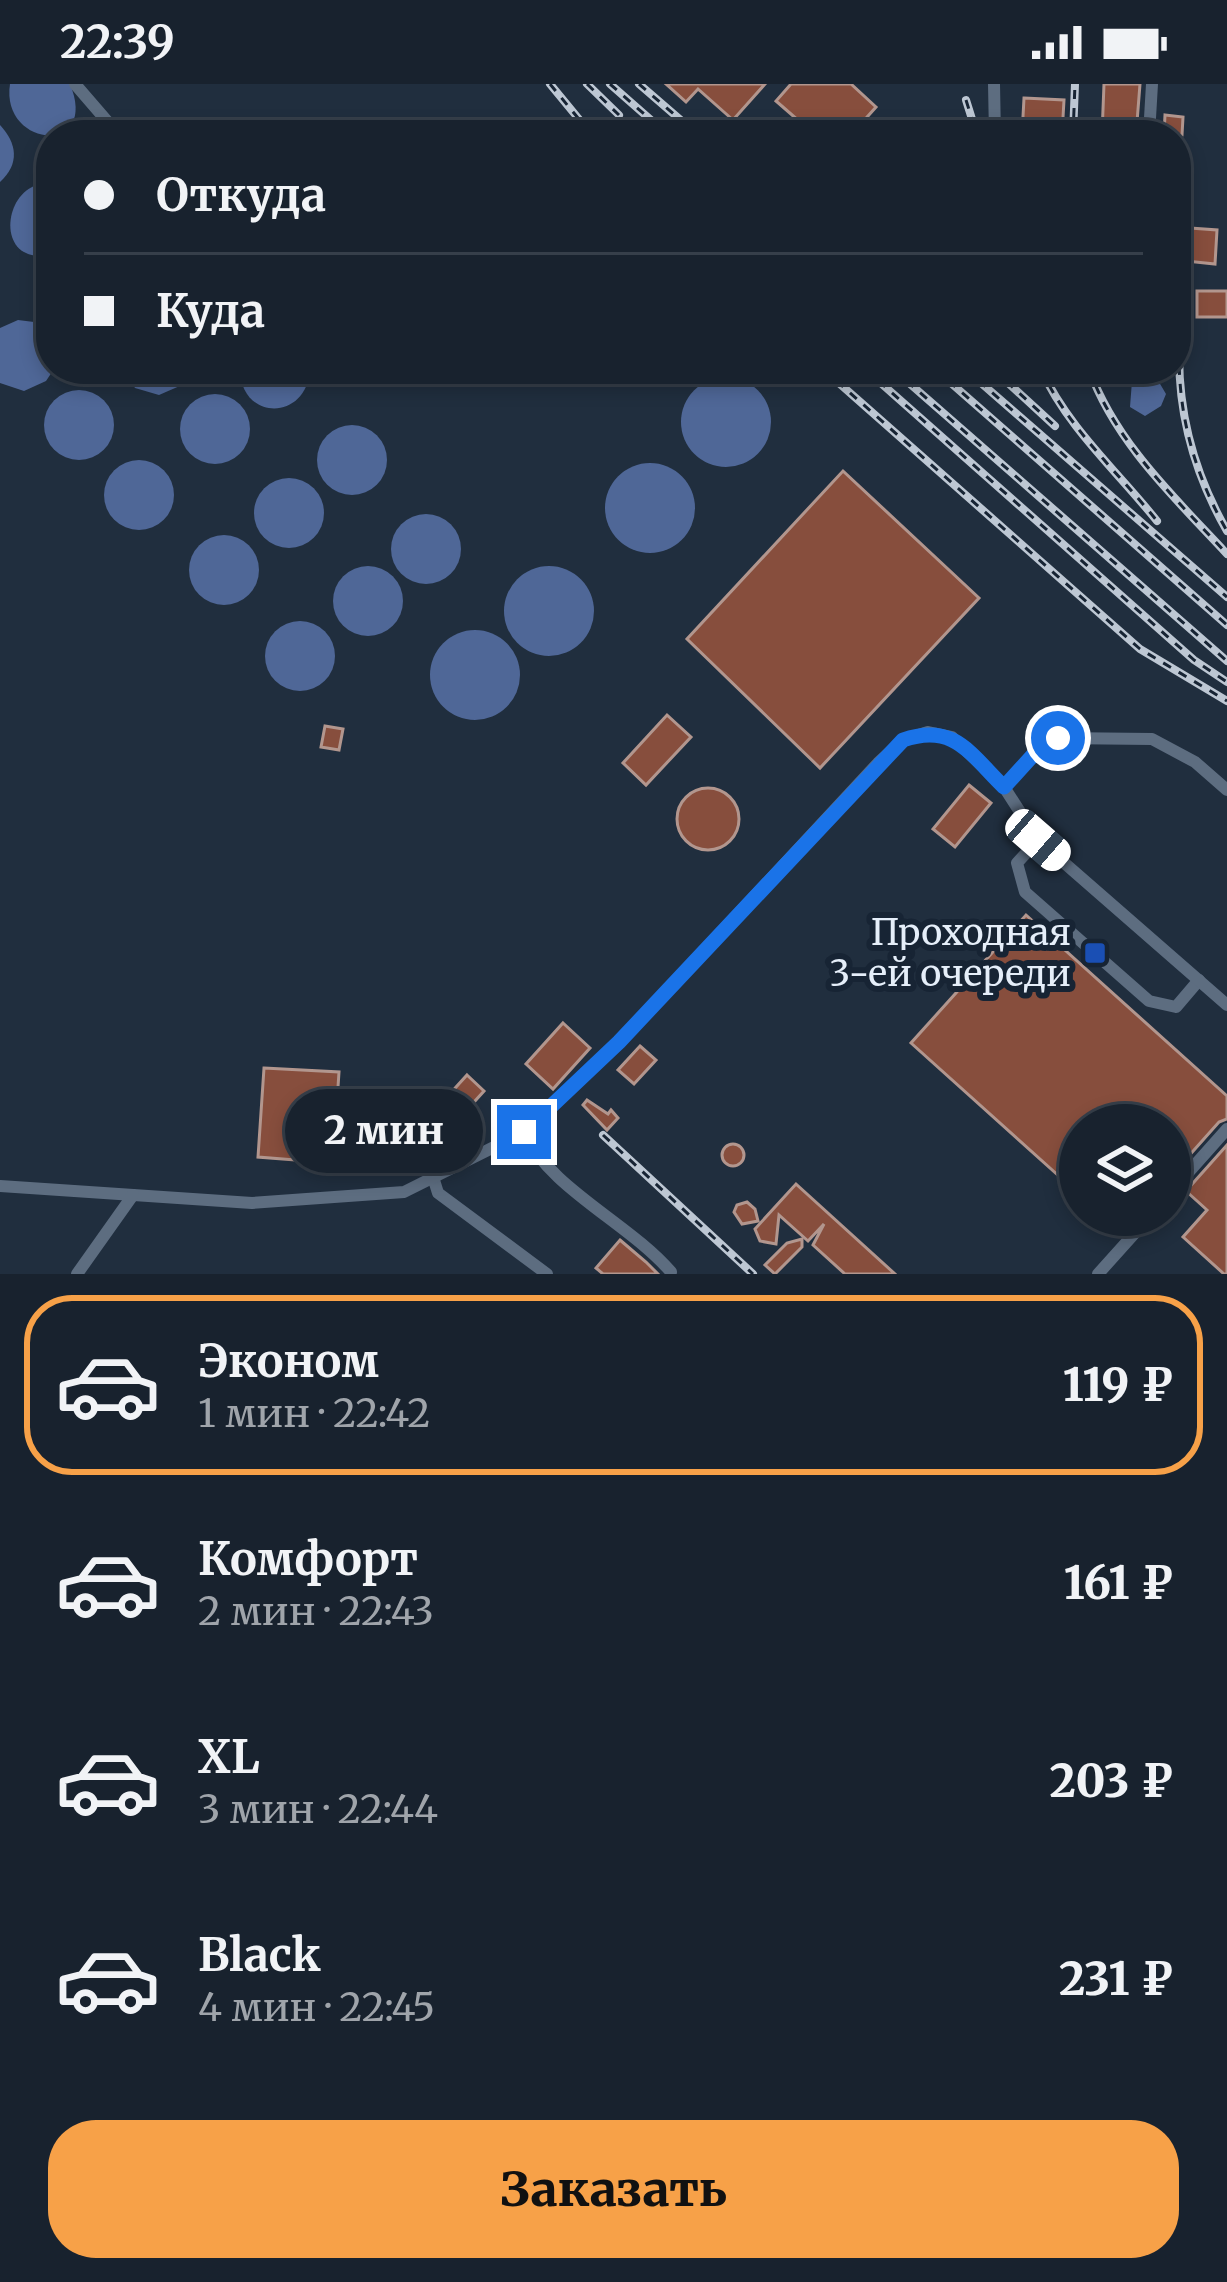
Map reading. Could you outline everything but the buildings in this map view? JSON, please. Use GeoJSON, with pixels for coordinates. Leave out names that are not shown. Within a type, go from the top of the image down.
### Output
{"type":"FeatureCollection","features":[{"type":"Feature","properties":{"kind":"street"},"geometry":{"type":"LineString","coordinates":[[75,84],[106,120]]}},
{"type":"Feature","properties":{"kind":"street"},"geometry":{"type":"LineString","coordinates":[[994,84],[995,120]]}},
{"type":"Feature","properties":{"kind":"street"},"geometry":{"type":"LineString","coordinates":[[1151,120],[1152,84]]}},
{"type":"Feature","properties":{"kind":"street"},"geometry":{"type":"LineString","coordinates":[[0,1186],[252,1203],[404,1192],[524,1132],[659,999],[903,740],[928,731],[952,737],[1004,787],[1038,840],[1227,1005]]}},
{"type":"Feature","properties":{"kind":"street"},"geometry":{"type":"LineString","coordinates":[[1004,787],[1034,754],[1058,738],[1152,739],[1195,761],[1227,790]]}},
{"type":"Feature","properties":{"kind":"street"},"geometry":{"type":"LineString","coordinates":[[1038,840],[1017,862],[1025,892],[1149,1001],[1176,1007],[1198,980]]}},
{"type":"Feature","properties":{"kind":"street"},"geometry":{"type":"LineString","coordinates":[[1191,1169],[1227,1129]]}},
{"type":"Feature","properties":{"kind":"street"},"geometry":{"type":"LineString","coordinates":[[524,1132],[534,1155],[652,1251],[670,1272]]}},
{"type":"Feature","properties":{"kind":"street"},"geometry":{"type":"LineString","coordinates":[[433,1177],[438,1193],[547,1274]]}},
{"type":"Feature","properties":{"kind":"street"},"geometry":{"type":"LineString","coordinates":[[76,1274],[133,1195]]}},
{"type":"Feature","properties":{"kind":"street"},"geometry":{"type":"LineString","coordinates":[[1098,1274],[1132,1236]]}},
{"type":"Feature","properties":{"kind":"water"},"geometry":{"type":"Polygon","coordinates":[[[10,84],[70,84],[76,108],[73,120],[36,120],[36,132],[19,121],[11,105],[10,84]]]}},
{"type":"Feature","properties":{"kind":"water"},"geometry":{"type":"Polygon","coordinates":[[[0,125],[14,154],[0,182],[0,125]]]}},
{"type":"Feature","properties":{"kind":"water"},"geometry":{"type":"Polygon","coordinates":[[[36,186],[36,255],[22,251],[11,230],[15,205],[36,186]]]}},
{"type":"Feature","properties":{"kind":"water"},"geometry":{"type":"Polygon","coordinates":[[[18,320],[36,324],[39,384],[24,391],[0,383],[0,328],[18,320]]]}},
{"type":"Feature","properties":{"kind":"water"},"geometry":{"type":"Polygon","coordinates":[[[132,384],[183,384],[159,395],[132,384]]]}},
{"type":"Feature","properties":{"kind":"water"},"geometry":{"type":"Polygon","coordinates":[[[306,384],[298,399],[274,408],[261,406],[243,386],[306,384]]]}},
{"type":"Feature","properties":{"kind":"water"},"geometry":{"type":"Polygon","coordinates":[[[703,384],[749,384],[768,405],[768,439],[743,464],[709,464],[684,439],[684,405],[703,384]]]}},
{"type":"Feature","properties":{"kind":"water"},"geometry":{"type":"Polygon","coordinates":[[[1132,384],[1160,384],[1166,394],[1161,406],[1145,416],[1130,407],[1132,384]]]}},
{"type":"Feature","properties":{"kind":"water"},"geometry":{"type":"Polygon","coordinates":[[[79,390],[104,400],[114,425],[104,450],[79,460],[54,450],[44,425],[54,400],[79,390]]]}},
{"type":"Feature","properties":{"kind":"water"},"geometry":{"type":"Polygon","coordinates":[[[215,394],[240,404],[250,429],[240,454],[215,464],[190,454],[180,429],[190,404],[215,394]]]}},
{"type":"Feature","properties":{"kind":"water"},"geometry":{"type":"Polygon","coordinates":[[[352,425],[377,435],[387,460],[377,485],[352,495],[327,485],[317,460],[327,435],[352,425]]]}},
{"type":"Feature","properties":{"kind":"water"},"geometry":{"type":"Polygon","coordinates":[[[139,460],[164,470],[174,495],[164,520],[139,530],[114,520],[104,495],[114,470],[139,460]]]}},
{"type":"Feature","properties":{"kind":"water"},"geometry":{"type":"Polygon","coordinates":[[[650,463],[667,466],[682,476],[692,491],[692,525],[682,540],[667,550],[650,553],[633,550],[618,540],[608,525],[605,508],[608,491],[618,476],[633,466],[650,463]]]}},
{"type":"Feature","properties":{"kind":"water"},"geometry":{"type":"Polygon","coordinates":[[[289,478],[314,488],[324,513],[314,538],[289,548],[264,538],[254,513],[264,488],[289,478]]]}},
{"type":"Feature","properties":{"kind":"water"},"geometry":{"type":"Polygon","coordinates":[[[426,514],[451,524],[461,549],[451,574],[426,584],[401,574],[391,549],[401,524],[426,514]]]}},
{"type":"Feature","properties":{"kind":"water"},"geometry":{"type":"Polygon","coordinates":[[[224,535],[249,545],[259,570],[249,595],[224,605],[199,595],[189,570],[199,545],[224,535]]]}},
{"type":"Feature","properties":{"kind":"water"},"geometry":{"type":"Polygon","coordinates":[[[368,566],[393,576],[403,601],[393,626],[368,636],[343,626],[333,601],[343,576],[368,566]]]}},
{"type":"Feature","properties":{"kind":"water"},"geometry":{"type":"Polygon","coordinates":[[[549,566],[566,569],[581,579],[591,594],[591,628],[581,643],[566,653],[549,656],[532,653],[517,643],[507,628],[504,611],[507,594],[517,579],[532,569],[549,566]]]}},
{"type":"Feature","properties":{"kind":"water"},"geometry":{"type":"Polygon","coordinates":[[[300,621],[325,631],[335,656],[325,681],[300,691],[275,681],[265,656],[275,631],[300,621]]]}},
{"type":"Feature","properties":{"kind":"water"},"geometry":{"type":"Polygon","coordinates":[[[475,630],[492,633],[507,643],[517,658],[517,692],[507,707],[492,717],[475,720],[458,717],[443,707],[433,692],[430,675],[433,658],[443,643],[458,633],[475,630]]]}},
{"type":"Feature","properties":{"kind":"railway"},"geometry":{"type":"LineString","coordinates":[[550,84],[580,120]]}},
{"type":"Feature","properties":{"kind":"railway"},"geometry":{"type":"LineString","coordinates":[[587,84],[619,115]]}},
{"type":"Feature","properties":{"kind":"railway"},"geometry":{"type":"LineString","coordinates":[[610,84],[651,120]]}},
{"type":"Feature","properties":{"kind":"railway"},"geometry":{"type":"LineString","coordinates":[[639,84],[681,120]]}},
{"type":"Feature","properties":{"kind":"railway"},"geometry":{"type":"LineString","coordinates":[[1074,120],[1075,84]]}},
{"type":"Feature","properties":{"kind":"railway"},"geometry":{"type":"LineString","coordinates":[[966,100],[972,120]]}},
{"type":"Feature","properties":{"kind":"railway"},"geometry":{"type":"LineString","coordinates":[[840,384],[1140,649],[1227,701]]}},
{"type":"Feature","properties":{"kind":"railway"},"geometry":{"type":"LineString","coordinates":[[882,384],[1194,660],[1227,682]]}},
{"type":"Feature","properties":{"kind":"railway"},"geometry":{"type":"LineString","coordinates":[[910,384],[1227,661]]}},
{"type":"Feature","properties":{"kind":"railway"},"geometry":{"type":"LineString","coordinates":[[952,384],[1227,625]]}},
{"type":"Feature","properties":{"kind":"railway"},"geometry":{"type":"LineString","coordinates":[[982,384],[1227,597]]}},
{"type":"Feature","properties":{"kind":"railway"},"geometry":{"type":"LineString","coordinates":[[1009,384],[1055,426]]}},
{"type":"Feature","properties":{"kind":"railway"},"geometry":{"type":"LineString","coordinates":[[1049,384],[1079,430],[1157,521]]}},
{"type":"Feature","properties":{"kind":"railway"},"geometry":{"type":"LineString","coordinates":[[1095,384],[1130,445],[1227,554]]}},
{"type":"Feature","properties":{"kind":"railway"},"geometry":{"type":"LineString","coordinates":[[1180,384],[1193,453],[1227,531]]}},
{"type":"Feature","properties":{"kind":"railway"},"geometry":{"type":"LineString","coordinates":[[603,1135],[753,1274]]}},
{"type":"Feature","properties":{"kind":"place","name":"Проходная 3-ей очереди"},"geometry":{"type":"Point","coordinates":[1095,953]}},
{"type":"Feature","properties":{"kind":"route"},"geometry":{"type":"LineString","coordinates":[[524,1132],[619,1042],[903,740],[928,731],[952,737],[1004,787],[1034,754],[1058,738]]}}]}
